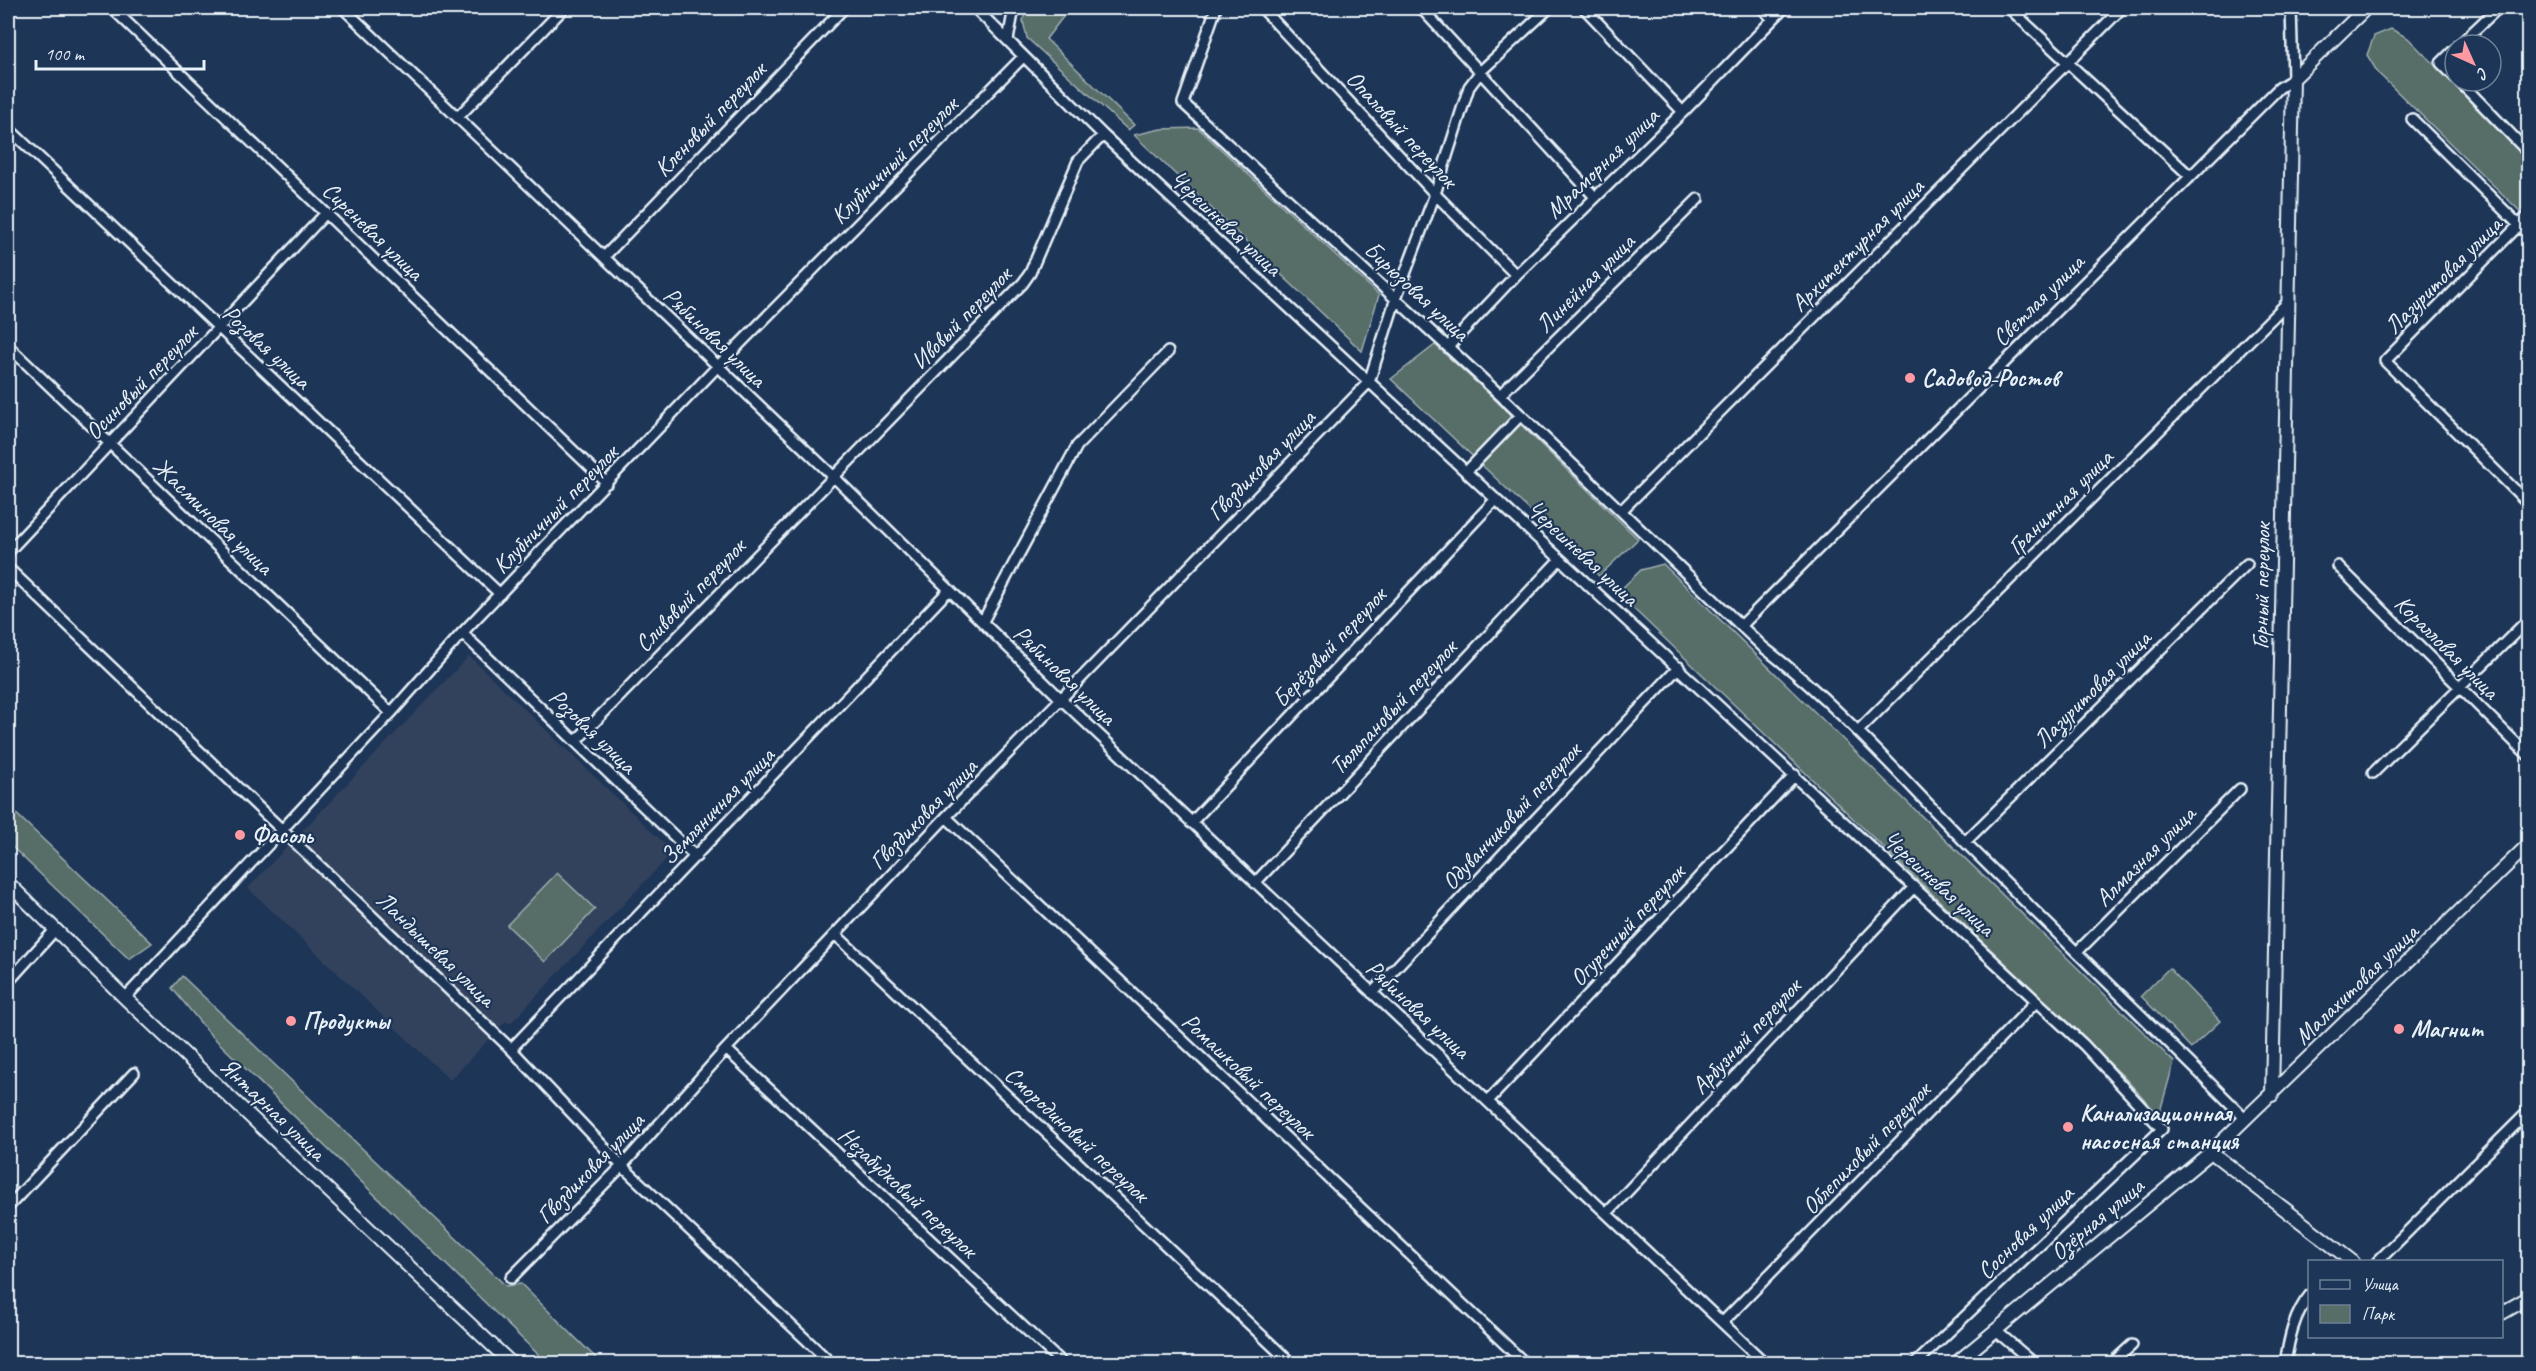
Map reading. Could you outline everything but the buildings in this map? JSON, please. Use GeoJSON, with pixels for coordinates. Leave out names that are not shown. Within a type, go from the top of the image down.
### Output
{"type":"FeatureCollection","features":[{"type":"Feature","properties":{"kind":"street","name":"Сиреневая улица"},"geometry":{"type":"LineString","coordinates":[[112,8],[606,483]]}},
{"type":"Feature","properties":{"kind":"street","name":"Рябиновая улица"},"geometry":{"type":"LineString","coordinates":[[343,8],[833,476],[1191,823],[1608,1212],[1766,1364]]}},
{"type":"Feature","properties":{"kind":"street"},"geometry":{"type":"LineString","coordinates":[[458,117],[564,8]]}},
{"type":"Feature","properties":{"kind":"street","name":"Кленовый переулок"},"geometry":{"type":"LineString","coordinates":[[604,257],[844,8]]}},
{"type":"Feature","properties":{"kind":"street","name":"Черешневая улица"},"geometry":{"type":"LineString","coordinates":[[975,8],[1103,135],[2084,1045],[2162,1129]]}},
{"type":"Feature","properties":{"kind":"street"},"geometry":{"type":"LineString","coordinates":[[1008,40],[1014,8]]}},
{"type":"Feature","properties":{"kind":"street","name":"Бирюзовая улица"},"geometry":{"type":"LineString","coordinates":[[1215,8],[1183,104],[1500,395],[1763,647],[1804,678],[1859,730],[1965,842],[2246,1119]]}},
{"type":"Feature","properties":{"kind":"street","name":"Опаловый переулок"},"geometry":{"type":"LineString","coordinates":[[1262,8],[1435,194],[1516,275]]}},
{"type":"Feature","properties":{"kind":"street"},"geometry":{"type":"LineString","coordinates":[[1421,8],[1481,70],[1595,197]]}},
{"type":"Feature","properties":{"kind":"street"},"geometry":{"type":"LineString","coordinates":[[1369,382],[1396,298],[1435,194],[1469,87],[1481,70],[1549,8]]}},
{"type":"Feature","properties":{"kind":"street"},"geometry":{"type":"LineString","coordinates":[[1584,8],[1683,112]]}},
{"type":"Feature","properties":{"kind":"street"},"geometry":{"type":"LineString","coordinates":[[1762,8],[1773,19]]}},
{"type":"Feature","properties":{"kind":"street","name":"Мраморная улица"},"geometry":{"type":"LineString","coordinates":[[1448,347],[1516,275],[1683,112],[1784,8]]}},
{"type":"Feature","properties":{"kind":"street"},"geometry":{"type":"LineString","coordinates":[[2009,8],[2190,176]]}},
{"type":"Feature","properties":{"kind":"street","name":"Архитектурная улица"},"geometry":{"type":"LineString","coordinates":[[1621,511],[2122,8]]}},
{"type":"Feature","properties":{"kind":"street"},"geometry":{"type":"LineString","coordinates":[[2291,8],[2293,78]]}},
{"type":"Feature","properties":{"kind":"street","name":"Светлая улица"},"geometry":{"type":"LineString","coordinates":[[1742,625],[2190,176],[2279,88],[2293,78],[2366,8]]}},
{"type":"Feature","properties":{"kind":"street"},"geometry":{"type":"LineString","coordinates":[[2472,33],[2498,8]]}},
{"type":"Feature","properties":{"kind":"street","name":"Клубничный переулок"},"geometry":{"type":"LineString","coordinates":[[125,998],[391,713],[462,633],[718,366],[1023,57]]}},
{"type":"Feature","properties":{"kind":"street","name":"Горный переулок"},"geometry":{"type":"LineString","coordinates":[[2272,1095],[2293,78]]}},
{"type":"Feature","properties":{"kind":"street"},"geometry":{"type":"LineString","coordinates":[[2471,93],[2529,152]]}},
{"type":"Feature","properties":{"kind":"street"},"geometry":{"type":"LineString","coordinates":[[2412,119],[2529,234]]}},
{"type":"Feature","properties":{"kind":"street","name":"Розовая улица"},"geometry":{"type":"LineString","coordinates":[[8,128],[500,594]]}},
{"type":"Feature","properties":{"kind":"street","name":"Ивовый переулок"},"geometry":{"type":"LineString","coordinates":[[833,476],[1023,283],[1030,273],[1078,160],[1103,135]]}},
{"type":"Feature","properties":{"kind":"street","name":"Линейная улица"},"geometry":{"type":"LineString","coordinates":[[1500,395],[1698,199]]}},
{"type":"Feature","properties":{"kind":"street","name":"Осиновый переулок"},"geometry":{"type":"LineString","coordinates":[[8,552],[326,213]]}},
{"type":"Feature","properties":{"kind":"street","name":"Лазуритовая улица"},"geometry":{"type":"LineString","coordinates":[[2529,216],[2385,361],[2529,503]]}},
{"type":"Feature","properties":{"kind":"street","name":"Гранитная улица"},"geometry":{"type":"LineString","coordinates":[[1859,730],[2288,302]]}},
{"type":"Feature","properties":{"kind":"street","name":"Жасминовая улица"},"geometry":{"type":"LineString","coordinates":[[8,346],[391,713]]}},
{"type":"Feature","properties":{"kind":"street"},"geometry":{"type":"LineString","coordinates":[[983,621],[1077,446],[1168,352]]}},
{"type":"Feature","properties":{"kind":"street","name":"Гвоздиковая улица"},"geometry":{"type":"LineString","coordinates":[[511,1278],[622,1166],[726,1049],[945,818],[1369,382]]}},
{"type":"Feature","properties":{"kind":"street"},"geometry":{"type":"LineString","coordinates":[[1466,472],[1521,415]]}},
{"type":"Feature","properties":{"kind":"street","name":"Сливовый переулок"},"geometry":{"type":"LineString","coordinates":[[576,741],[833,476]]}},
{"type":"Feature","properties":{"kind":"street","name":"Берёзовый переулок"},"geometry":{"type":"LineString","coordinates":[[1191,823],[1496,499]]}},
{"type":"Feature","properties":{"kind":"street","name":"Тюльпановый переулок"},"geometry":{"type":"LineString","coordinates":[[1255,883],[1560,559]]}},
{"type":"Feature","properties":{"kind":"street","name":"Лазуритовая улица"},"geometry":{"type":"LineString","coordinates":[[1965,842],[2247,564]]}},
{"type":"Feature","properties":{"kind":"street","name":"Коралловая улица"},"geometry":{"type":"LineString","coordinates":[[2338,566],[2529,755]]}},
{"type":"Feature","properties":{"kind":"street","name":"Ландышевая улица"},"geometry":{"type":"LineString","coordinates":[[8,568],[511,1049],[622,1166],[832,1364]]}},
{"type":"Feature","properties":{"kind":"street","name":"Земляничная улица"},"geometry":{"type":"LineString","coordinates":[[511,1049],[950,590]]}},
{"type":"Feature","properties":{"kind":"street"},"geometry":{"type":"LineString","coordinates":[[2373,773],[2529,620]]}},
{"type":"Feature","properties":{"kind":"street","name":"Розовая улица"},"geometry":{"type":"LineString","coordinates":[[462,633],[696,857]]}},
{"type":"Feature","properties":{"kind":"street","name":"Одуванчиковый переулок"},"geometry":{"type":"LineString","coordinates":[[1372,993],[1678,667]]}},
{"type":"Feature","properties":{"kind":"street","name":"Огуречный переулок"},"geometry":{"type":"LineString","coordinates":[[1488,1101],[1795,775]]}},
{"type":"Feature","properties":{"kind":"street","name":"Алмазная улица"},"geometry":{"type":"LineString","coordinates":[[2078,951],[2240,789]]}},
{"type":"Feature","properties":{"kind":"street","name":"Ромашковый переулок"},"geometry":{"type":"LineString","coordinates":[[945,818],[1526,1364]]}},
{"type":"Feature","properties":{"kind":"street","name":"Малахитовая улица"},"geometry":{"type":"LineString","coordinates":[[2211,1152],[2529,845]]}},
{"type":"Feature","properties":{"kind":"street","name":"Янтарная улица"},"geometry":{"type":"LineString","coordinates":[[8,883],[125,998],[512,1364]]}},
{"type":"Feature","properties":{"kind":"street","name":"Арбузный переулок"},"geometry":{"type":"LineString","coordinates":[[1608,1212],[1914,887]]}},
{"type":"Feature","properties":{"kind":"street"},"geometry":{"type":"LineString","coordinates":[[8,982],[55,930]]}},
{"type":"Feature","properties":{"kind":"street","name":"Смородиновый переулок"},"geometry":{"type":"LineString","coordinates":[[835,934],[1292,1364]]}},
{"type":"Feature","properties":{"kind":"street","name":"Облепиховый переулок"},"geometry":{"type":"LineString","coordinates":[[1723,1323],[2037,1001]]}},
{"type":"Feature","properties":{"kind":"street","name":"Незабудковый переулок"},"geometry":{"type":"LineString","coordinates":[[726,1049],[1063,1364]]}},
{"type":"Feature","properties":{"kind":"street"},"geometry":{"type":"LineString","coordinates":[[8,1208],[134,1073]]}},
{"type":"Feature","properties":{"kind":"street"},"geometry":{"type":"LineString","coordinates":[[2379,1260],[2529,1112]]}},
{"type":"Feature","properties":{"kind":"street","name":"Сосновая улица"},"geometry":{"type":"LineString","coordinates":[[1915,1364],[2162,1129]]}},
{"type":"Feature","properties":{"kind":"street"},"geometry":{"type":"LineString","coordinates":[[2211,1152],[2344,1259]]}},
{"type":"Feature","properties":{"kind":"street","name":"Озёрная улица"},"geometry":{"type":"LineString","coordinates":[[1961,1362],[1995,1330],[2211,1152]]}},
{"type":"Feature","properties":{"kind":"street"},"geometry":{"type":"LineString","coordinates":[[2285,1364],[2288,1344],[2300,1307],[2308,1297]]}},
{"type":"Feature","properties":{"kind":"street"},"geometry":{"type":"LineString","coordinates":[[2503,1312],[2529,1298]]}},
{"type":"Feature","properties":{"kind":"street"},"geometry":{"type":"LineString","coordinates":[[1995,1330],[2035,1364]]}},
{"type":"Feature","properties":{"kind":"street"},"geometry":{"type":"LineString","coordinates":[[2111,1364],[2132,1345]]}},
{"type":"Feature","properties":{"kind":"shaded area"},"geometry":{"type":"Polygon","coordinates":[[[469,656],[673,852],[510,1024],[506,1021],[450,1080],[248,888],[469,656]]]}},
{"type":"Feature","properties":{"kind":"green space"},"geometry":{"type":"Polygon","coordinates":[[[1026,8],[1060,8],[1066,13],[1046,39],[1134,125],[1128,130],[1027,38],[1023,21],[1026,8]]]}},
{"type":"Feature","properties":{"kind":"green space"},"geometry":{"type":"Polygon","coordinates":[[[2391,29],[2408,38],[2443,74],[2443,93],[2462,93],[2528,160],[2528,219],[2378,73],[2367,55],[2374,36],[2391,29]]]}},
{"type":"Feature","properties":{"kind":"green space"},"geometry":{"type":"Polygon","coordinates":[[[1198,128],[1379,295],[1362,351],[1134,135],[1161,129],[1198,128]]]}},
{"type":"Feature","properties":{"kind":"green space"},"geometry":{"type":"Polygon","coordinates":[[[1435,345],[1488,393],[1638,539],[1599,576],[1391,379],[1435,345]]]}},
{"type":"Feature","properties":{"kind":"green space"},"geometry":{"type":"Polygon","coordinates":[[[1663,564],[2174,1062],[2159,1115],[2122,1075],[1617,593],[1641,570],[1663,564]]]}},
{"type":"Feature","properties":{"kind":"green space"},"geometry":{"type":"Polygon","coordinates":[[[8,806],[152,943],[129,959],[8,843],[8,806]]]}},
{"type":"Feature","properties":{"kind":"green space"},"geometry":{"type":"Polygon","coordinates":[[[557,873],[595,909],[545,962],[507,925],[557,873]]]}},
{"type":"Feature","properties":{"kind":"green space"},"geometry":{"type":"Polygon","coordinates":[[[2169,968],[2220,1021],[2191,1048],[2141,996],[2169,968]]]}},
{"type":"Feature","properties":{"kind":"green space"},"geometry":{"type":"Polygon","coordinates":[[[182,976],[506,1286],[521,1284],[601,1363],[547,1363],[209,1033],[172,988],[182,976]]]}},
{"type":"Feature","properties":{"kind":"place","name":"Садовод-Ростов"},"geometry":{"type":"Point","coordinates":[1910,378]}},
{"type":"Feature","properties":{"kind":"place","name":"Фасоль"},"geometry":{"type":"Point","coordinates":[240,835]}},
{"type":"Feature","properties":{"kind":"place","name":"Продукты"},"geometry":{"type":"Point","coordinates":[291,1021]}},
{"type":"Feature","properties":{"kind":"place","name":"Магнит"},"geometry":{"type":"Point","coordinates":[2399,1029]}},
{"type":"Feature","properties":{"kind":"place","name":"Канализационная насосная станция"},"geometry":{"type":"Point","coordinates":[2068,1127]}}]}
